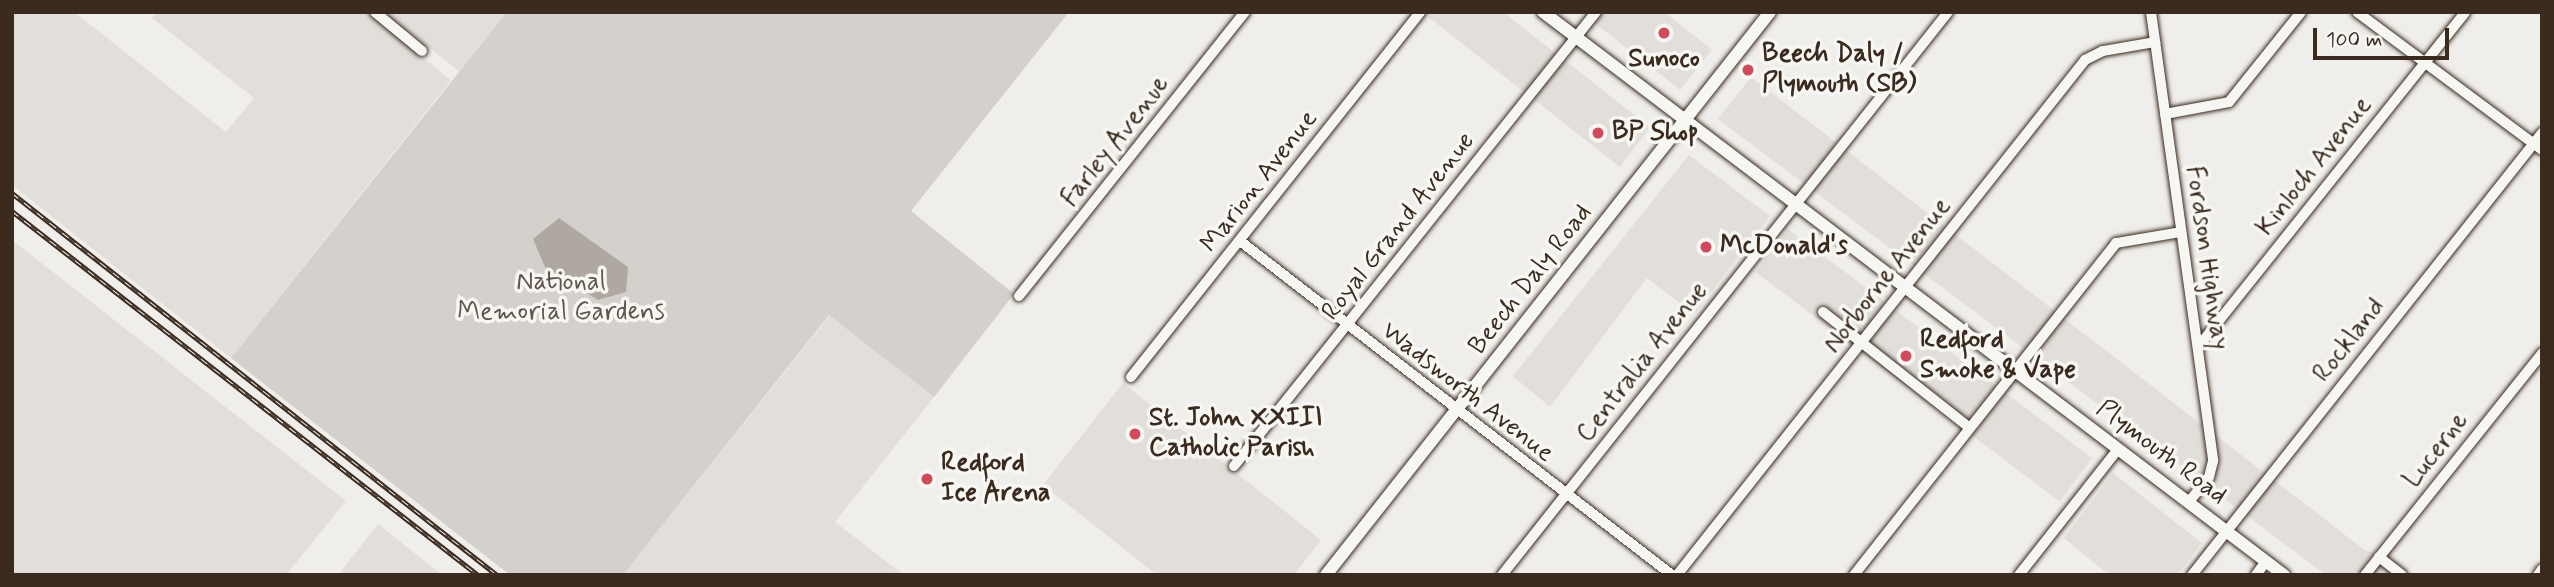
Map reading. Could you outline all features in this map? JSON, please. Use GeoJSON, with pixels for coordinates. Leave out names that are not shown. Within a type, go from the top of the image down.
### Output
{"type":"FeatureCollection","features":[{"type":"Feature","properties":{"kind":"main road","name":"Plymouth Road"},"geometry":{"type":"LineString","coordinates":[[1543,12],[1683,122],[2284,575]]}},
{"type":"Feature","properties":{"kind":"main road","name":"Beech Daly Road"},"geometry":{"type":"LineString","coordinates":[[1326,575],[1770,12]]}},
{"type":"Feature","properties":{"kind":"street"},"geometry":{"type":"LineString","coordinates":[[375,12],[422,51]]}},
{"type":"Feature","properties":{"kind":"street","name":"Farley Avenue"},"geometry":{"type":"LineString","coordinates":[[1019,296],[1245,12]]}},
{"type":"Feature","properties":{"kind":"street","name":"Marion Avenue"},"geometry":{"type":"LineString","coordinates":[[1131,377],[1420,12]]}},
{"type":"Feature","properties":{"kind":"street","name":"Royal Grand Avenue"},"geometry":{"type":"LineString","coordinates":[[1234,466],[1596,12]]}},
{"type":"Feature","properties":{"kind":"street","name":"Centralia Avenue"},"geometry":{"type":"LineString","coordinates":[[1502,575],[1948,12]]}},
{"type":"Feature","properties":{"kind":"street","name":"Fordson Highway"},"geometry":{"type":"LineString","coordinates":[[2151,12],[2214,465],[2189,502]]}},
{"type":"Feature","properties":{"kind":"street"},"geometry":{"type":"LineString","coordinates":[[2165,114],[2229,102],[2301,12]]}},
{"type":"Feature","properties":{"kind":"street"},"geometry":{"type":"LineString","coordinates":[[2357,12],[2538,147]]}},
{"type":"Feature","properties":{"kind":"street","name":"Kinloch Avenue"},"geometry":{"type":"LineString","coordinates":[[2198,347],[2465,12]]}},
{"type":"Feature","properties":{"kind":"street","name":"Norborne Avenue"},"geometry":{"type":"LineString","coordinates":[[1674,575],[1861,345],[2085,60],[2155,42]]}},
{"type":"Feature","properties":{"kind":"street","name":"Rockland"},"geometry":{"type":"LineString","coordinates":[[2192,575],[2538,147],[2542,133]]}},
{"type":"Feature","properties":{"kind":"street"},"geometry":{"type":"LineString","coordinates":[[1854,575],[2116,243],[2181,232]]}},
{"type":"Feature","properties":{"kind":"street","name":"Wadsworth Avenue"},"geometry":{"type":"LineString","coordinates":[[1240,241],[1456,411],[1674,575]]}},
{"type":"Feature","properties":{"kind":"street"},"geometry":{"type":"LineString","coordinates":[[1823,312],[1861,345],[1970,428]]}},
{"type":"Feature","properties":{"kind":"street","name":"Lucerne"},"geometry":{"type":"LineString","coordinates":[[2365,575],[2542,352]]}},
{"type":"Feature","properties":{"kind":"street"},"geometry":{"type":"LineString","coordinates":[[2019,575],[2118,449]]}},
{"type":"Feature","properties":{"kind":"street"},"geometry":{"type":"LineString","coordinates":[[2379,557],[2402,575]]}},
{"type":"Feature","properties":{"kind":"street"},"geometry":{"type":"LineString","coordinates":[[2256,575],[2266,561]]}},
{"type":"Feature","properties":{"kind":"street"},"geometry":{"type":"LineString","coordinates":[[2538,575],[2542,569]]}},
{"type":"Feature","properties":{"kind":"shaded area"},"geometry":{"type":"Polygon","coordinates":[[[12,12],[74,12],[226,132],[254,98],[152,18],[157,12],[365,12],[451,80],[231,358],[12,185],[12,12]]]}},
{"type":"Feature","properties":{"kind":"shaded area"},"geometry":{"type":"Polygon","coordinates":[[[384,12],[507,12],[460,72],[384,12]]]}},
{"type":"Feature","properties":{"kind":"shaded area"},"geometry":{"type":"Polygon","coordinates":[[[1422,12],[1503,12],[1650,127],[1620,167],[1422,12]]]}},
{"type":"Feature","properties":{"kind":"shaded area"},"geometry":{"type":"Polygon","coordinates":[[[1581,12],[1664,12],[1712,50],[1680,90],[1581,12]]]}},
{"type":"Feature","properties":{"kind":"shaded area"},"geometry":{"type":"Polygon","coordinates":[[[1751,77],[2366,551],[2388,556],[2412,575],[2326,575],[1718,119],[1751,77]]]}},
{"type":"Feature","properties":{"kind":"shaded area"},"geometry":{"type":"Polygon","coordinates":[[[1689,155],[1770,216],[1694,314],[1647,278],[1550,407],[1513,376],[1689,155]]]}},
{"type":"Feature","properties":{"kind":"shaded area"},"geometry":{"type":"Polygon","coordinates":[[[559,218],[628,267],[626,292],[598,300],[545,267],[533,239],[559,218]]]}},
{"type":"Feature","properties":{"kind":"shaded area"},"geometry":{"type":"Polygon","coordinates":[[[1788,229],[2092,458],[2060,501],[1756,272],[1788,229]]]}},
{"type":"Feature","properties":{"kind":"shaded area"},"geometry":{"type":"Polygon","coordinates":[[[12,240],[346,501],[286,575],[12,575],[12,240]]]}},
{"type":"Feature","properties":{"kind":"shaded area"},"geometry":{"type":"Polygon","coordinates":[[[830,315],[934,397],[835,522],[904,575],[623,575],[830,315]]]}},
{"type":"Feature","properties":{"kind":"shaded area","name":"St. John XXIII Catholic Parish"},"geometry":{"type":"Polygon","coordinates":[[[1123,383],[1321,540],[1294,575],[1157,575],[1043,485],[1123,383]]]}},
{"type":"Feature","properties":{"kind":"shaded area"},"geometry":{"type":"Polygon","coordinates":[[[2113,473],[2202,543],[2178,575],[2109,575],[2064,538],[2113,473]]]}},
{"type":"Feature","properties":{"kind":"shaded area"},"geometry":{"type":"Polygon","coordinates":[[[378,524],[442,575],[338,575],[378,524]]]}},
{"type":"Feature","properties":{"kind":"green space","name":"National Memorial Gardens"},"geometry":{"type":"Polygon","coordinates":[[[507,12],[1069,12],[911,211],[1014,294],[934,397],[829,315],[623,575],[510,575],[231,358],[507,12]]]}},
{"type":"Feature","properties":{"kind":"railway"},"geometry":{"type":"LineString","coordinates":[[12,193],[497,575]]}},
{"type":"Feature","properties":{"kind":"railway"},"geometry":{"type":"LineString","coordinates":[[12,211],[478,575]]}},
{"type":"Feature","properties":{"kind":"place","name":"Sunoco"},"geometry":{"type":"Point","coordinates":[1664,33]}},
{"type":"Feature","properties":{"kind":"place","name":"Beech Daly / Plymouth (SB)"},"geometry":{"type":"Point","coordinates":[1748,70]}},
{"type":"Feature","properties":{"kind":"place","name":"BP Shop"},"geometry":{"type":"Point","coordinates":[1598,133]}},
{"type":"Feature","properties":{"kind":"place","name":"McDonald's"},"geometry":{"type":"Point","coordinates":[1706,247]}},
{"type":"Feature","properties":{"kind":"place","name":"Redford Smoke & Vape"},"geometry":{"type":"Point","coordinates":[1906,356]}},
{"type":"Feature","properties":{"kind":"place","name":"St. John XXIII Catholic Parish"},"geometry":{"type":"Point","coordinates":[1135,434]}},
{"type":"Feature","properties":{"kind":"place","name":"Redford Ice Arena"},"geometry":{"type":"Point","coordinates":[927,479]}}]}
